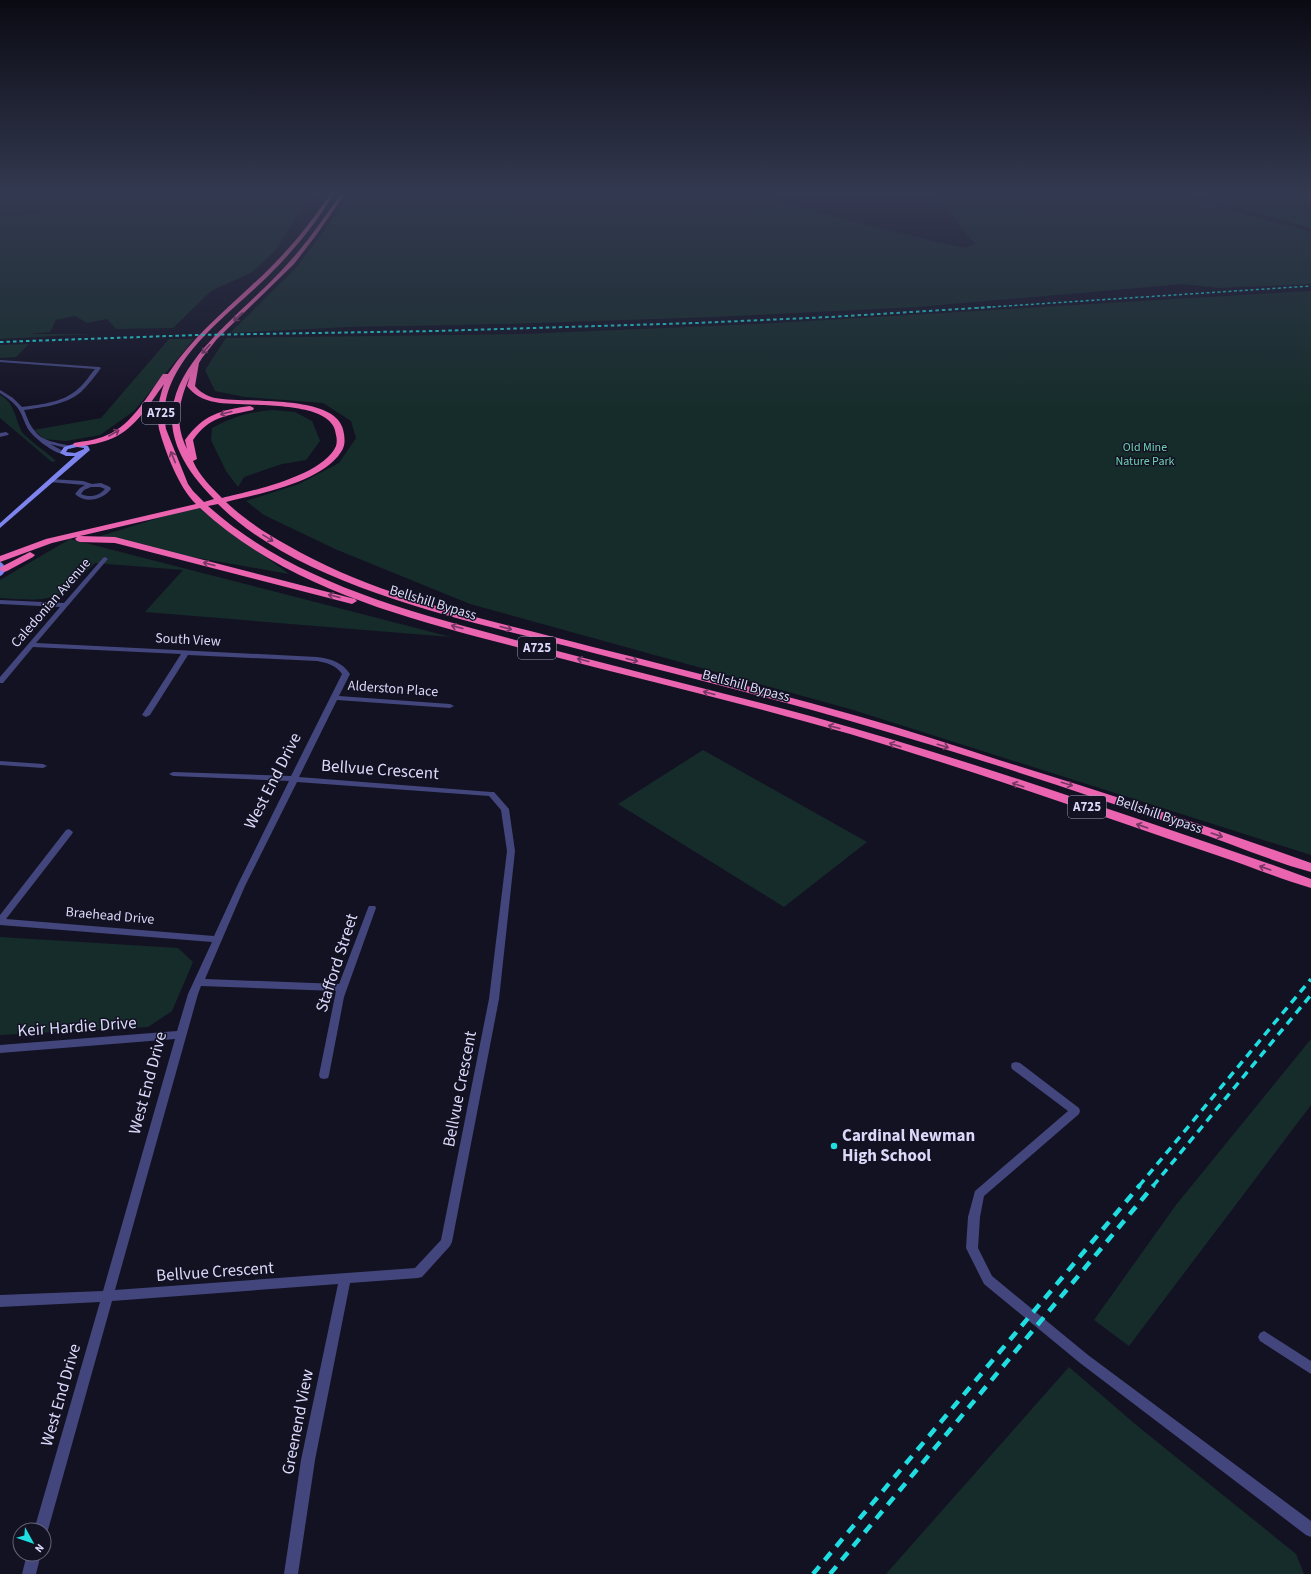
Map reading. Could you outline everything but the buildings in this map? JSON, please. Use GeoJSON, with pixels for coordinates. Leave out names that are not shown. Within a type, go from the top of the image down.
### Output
{"type":"FeatureCollection","features":[{"type":"Feature","properties":{"kind":"highway","name":"A725"},"geometry":{"type":"LineString","coordinates":[[183,355],[204,332],[240,301],[276,265]]}},
{"type":"Feature","properties":{"kind":"highway","name":"A725"},"geometry":{"type":"LineString","coordinates":[[196,473],[179,440],[175,415],[178,394],[185,376],[197,359],[221,332],[269,288],[290,265]]}},
{"type":"Feature","properties":{"kind":"highway"},"geometry":{"type":"LineString","coordinates":[[74,446],[114,434],[123,428],[136,416],[183,355]]}},
{"type":"Feature","properties":{"kind":"highway","name":"Bellshill Bypass"},"geometry":{"type":"LineString","coordinates":[[183,355],[168,382],[160,417],[165,436],[189,493],[218,520],[269,555],[301,572],[338,589],[427,619],[872,737],[1089,808],[1306,883]]}},
{"type":"Feature","properties":{"kind":"highway"},"geometry":{"type":"LineString","coordinates":[[0,559],[49,541],[269,489],[304,476],[331,458],[341,445],[342,434],[339,426],[332,418],[305,407],[220,401],[195,392],[191,386],[197,359]]}},
{"type":"Feature","properties":{"kind":"highway"},"geometry":{"type":"LineString","coordinates":[[196,473],[189,440],[202,423],[226,412],[278,404]]}},
{"type":"Feature","properties":{"kind":"highway","name":"Bellshill Bypass"},"geometry":{"type":"LineString","coordinates":[[196,473],[209,489],[236,515],[258,532],[319,566],[404,598],[442,610],[879,726],[1116,799],[1308,868]]}},
{"type":"Feature","properties":{"kind":"highway"},"geometry":{"type":"LineString","coordinates":[[1,569],[33,553],[93,531]]}},
{"type":"Feature","properties":{"kind":"highway"},"geometry":{"type":"LineString","coordinates":[[70,540],[115,540],[427,619]]}},
{"type":"Feature","properties":{"kind":"main road"},"geometry":{"type":"LineString","coordinates":[[0,526],[87,448],[84,446],[74,446],[64,450],[64,453]]}},
{"type":"Feature","properties":{"kind":"main road"},"geometry":{"type":"LineString","coordinates":[[64,453],[70,455],[82,453]]}},
{"type":"Feature","properties":{"kind":"main road"},"geometry":{"type":"LineString","coordinates":[[64,453],[70,464]]}},
{"type":"Feature","properties":{"kind":"street"},"geometry":{"type":"LineString","coordinates":[[0,361],[99,368],[81,389],[71,397],[50,405],[21,409]]}},
{"type":"Feature","properties":{"kind":"street"},"geometry":{"type":"LineString","coordinates":[[26,369],[34,363]]}},
{"type":"Feature","properties":{"kind":"street"},"geometry":{"type":"LineString","coordinates":[[0,391],[9,397],[21,409],[29,428],[36,436],[43,440],[74,446]]}},
{"type":"Feature","properties":{"kind":"street"},"geometry":{"type":"LineString","coordinates":[[43,440],[48,446],[64,453]]}},
{"type":"Feature","properties":{"kind":"street"},"geometry":{"type":"LineString","coordinates":[[51,481],[83,483],[91,486]]}},
{"type":"Feature","properties":{"kind":"street","name":"Caledonian Avenue"},"geometry":{"type":"LineString","coordinates":[[0,681],[105,559]]}},
{"type":"Feature","properties":{"kind":"street"},"geometry":{"type":"LineString","coordinates":[[0,602],[66,605]]}},
{"type":"Feature","properties":{"kind":"street","name":"South View"},"geometry":{"type":"LineString","coordinates":[[31,645],[317,659],[330,661],[342,668]]}},
{"type":"Feature","properties":{"kind":"street"},"geometry":{"type":"LineString","coordinates":[[146,715],[186,652]]}},
{"type":"Feature","properties":{"kind":"street","name":"West End Drive"},"geometry":{"type":"LineString","coordinates":[[43,1522],[108,1296],[180,1035],[193,994],[241,886],[346,674],[342,668]]}},
{"type":"Feature","properties":{"kind":"street","name":"Alderston Place"},"geometry":{"type":"LineString","coordinates":[[335,698],[450,706]]}},
{"type":"Feature","properties":{"kind":"street"},"geometry":{"type":"LineString","coordinates":[[0,763],[43,766]]}},
{"type":"Feature","properties":{"kind":"street","name":"Bellvue Crescent"},"geometry":{"type":"LineString","coordinates":[[0,1301],[108,1296],[418,1273],[446,1242],[494,999],[511,851],[505,810],[491,794],[294,780],[173,774]]}},
{"type":"Feature","properties":{"kind":"street"},"geometry":{"type":"LineString","coordinates":[[0,921],[69,832]]}},
{"type":"Feature","properties":{"kind":"street","name":"Stafford Street"},"geometry":{"type":"LineString","coordinates":[[324,1075],[339,997],[372,908]]}},
{"type":"Feature","properties":{"kind":"street","name":"Braehead Drive"},"geometry":{"type":"LineString","coordinates":[[0,921],[217,939]]}},
{"type":"Feature","properties":{"kind":"street"},"geometry":{"type":"LineString","coordinates":[[198,982],[342,988]]}},
{"type":"Feature","properties":{"kind":"street","name":"Keir Hardie Drive"},"geometry":{"type":"LineString","coordinates":[[0,1049],[180,1035]]}},
{"type":"Feature","properties":{"kind":"street"},"geometry":{"type":"LineString","coordinates":[[1016,1066],[1075,1111],[979,1194],[974,1217],[972,1248],[988,1280],[1084,1359],[1311,1530]]}},
{"type":"Feature","properties":{"kind":"street","name":"Greenend View"},"geometry":{"type":"LineString","coordinates":[[291,1574],[308,1460],[345,1278]]}},
{"type":"Feature","properties":{"kind":"street"},"geometry":{"type":"LineString","coordinates":[[1264,1337],[1311,1368]]}},
{"type":"Feature","properties":{"kind":"street"},"geometry":{"type":"LineString","coordinates":[[29,1574],[32,1562]]}},
{"type":"Feature","properties":{"kind":"green space"},"geometry":{"type":"Polygon","coordinates":[[[0,265],[259,265],[252,272],[211,291],[173,328],[116,329],[107,319],[87,323],[75,316],[56,320],[50,332],[29,334],[93,334],[0,339],[0,265]]]}},
{"type":"Feature","properties":{"kind":"green space"},"geometry":{"type":"Polygon","coordinates":[[[298,265],[1311,265],[1311,284],[1219,288],[1183,284],[917,307],[715,317],[506,324],[348,327],[230,333],[298,265]]]}},
{"type":"Feature","properties":{"kind":"green space","name":"Old Mine Nature Park"},"geometry":{"type":"Polygon","coordinates":[[[1311,291],[1311,855],[850,709],[470,604],[335,549],[264,515],[246,501],[299,484],[339,463],[356,438],[351,421],[323,403],[245,397],[215,391],[205,370],[226,338],[523,334],[757,324],[1311,291]]]}},
{"type":"Feature","properties":{"kind":"green space"},"geometry":{"type":"Polygon","coordinates":[[[169,339],[194,339],[134,411],[100,435],[66,441],[44,439],[34,430],[101,418],[169,339]]]}},
{"type":"Feature","properties":{"kind":"green space"},"geometry":{"type":"Polygon","coordinates":[[[29,344],[16,357],[0,358],[0,345],[29,344]]]}},
{"type":"Feature","properties":{"kind":"green space"},"geometry":{"type":"Polygon","coordinates":[[[0,395],[9,402],[12,407],[22,432],[56,461],[52,462],[0,418],[0,395]]]}},
{"type":"Feature","properties":{"kind":"green space"},"geometry":{"type":"Polygon","coordinates":[[[273,410],[295,412],[312,421],[320,441],[306,460],[282,464],[244,477],[238,487],[226,471],[211,440],[212,428],[241,416],[273,410]]]}},
{"type":"Feature","properties":{"kind":"green space"},"geometry":{"type":"Polygon","coordinates":[[[197,506],[289,574],[91,539],[197,506]]]}},
{"type":"Feature","properties":{"kind":"green space"},"geometry":{"type":"Polygon","coordinates":[[[70,539],[451,637],[145,612],[183,570],[95,563],[65,592],[49,598],[33,600],[0,598],[0,580],[70,539]]]}},
{"type":"Feature","properties":{"kind":"green space"},"geometry":{"type":"Polygon","coordinates":[[[703,750],[867,842],[784,907],[618,804],[703,750]]]}},
{"type":"Feature","properties":{"kind":"green space"},"geometry":{"type":"Polygon","coordinates":[[[0,937],[178,948],[193,962],[172,1011],[148,1027],[0,1035],[0,937]]]}},
{"type":"Feature","properties":{"kind":"green space"},"geometry":{"type":"Polygon","coordinates":[[[1311,1039],[1311,1105],[1129,1346],[1094,1320],[1176,1205],[1311,1039]]]}},
{"type":"Feature","properties":{"kind":"green space"},"geometry":{"type":"Polygon","coordinates":[[[1069,1367],[1135,1424],[1296,1554],[1304,1574],[886,1574],[1069,1367]]]}},
{"type":"Feature","properties":{"kind":"railway"},"geometry":{"type":"LineString","coordinates":[[979,308],[1311,286]]}},
{"type":"Feature","properties":{"kind":"railway"},"geometry":{"type":"LineString","coordinates":[[979,308],[992,307]]}},
{"type":"Feature","properties":{"kind":"railway"},"geometry":{"type":"LineString","coordinates":[[0,342],[197,335],[435,331],[696,323],[979,308]]}},
{"type":"Feature","properties":{"kind":"railway"},"geometry":{"type":"LineString","coordinates":[[1139,1186],[1311,979]]}},
{"type":"Feature","properties":{"kind":"railway"},"geometry":{"type":"LineString","coordinates":[[1153,1186],[1311,995]]}},
{"type":"Feature","properties":{"kind":"railway"},"geometry":{"type":"LineString","coordinates":[[813,1574],[1140,1185]]}},
{"type":"Feature","properties":{"kind":"railway"},"geometry":{"type":"LineString","coordinates":[[830,1574],[1154,1185]]}},
{"type":"Feature","properties":{"kind":"place","name":"Cardinal Newman High School"},"geometry":{"type":"Point","coordinates":[834,1146]}}]}
